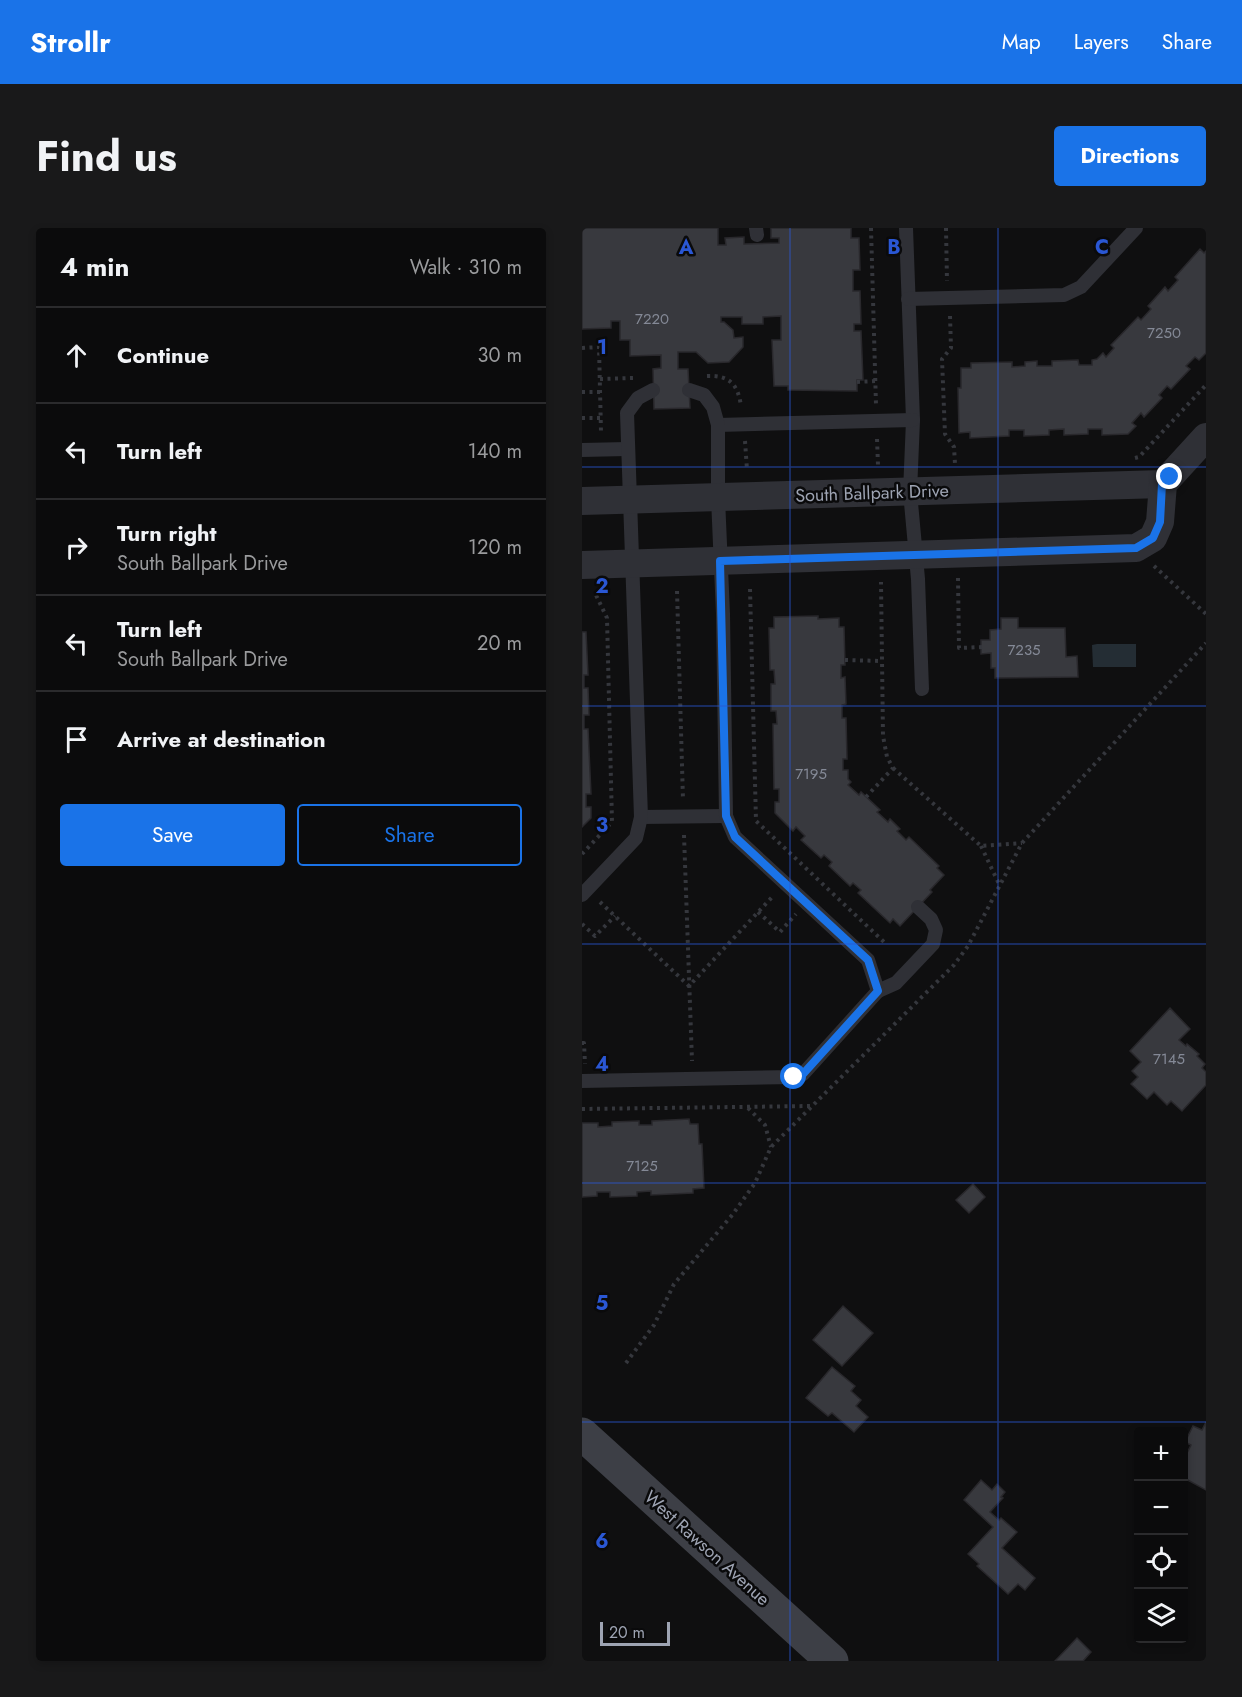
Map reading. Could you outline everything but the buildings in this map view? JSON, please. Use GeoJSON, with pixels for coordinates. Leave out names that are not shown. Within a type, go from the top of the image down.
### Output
{"type":"FeatureCollection","features":[{"type":"Feature","properties":{"kind":"main road","name":"West Rawson Avenue"},"geometry":{"type":"LineString","coordinates":[[582,1434],[832,1661]]}},
{"type":"Feature","properties":{"kind":"street"},"geometry":{"type":"LineString","coordinates":[[582,565],[1136,548],[1153,538],[1160,522],[1162,484],[1206,437]]}},
{"type":"Feature","properties":{"kind":"street","name":"South Ballpark Drive"},"geometry":{"type":"LineString","coordinates":[[582,501],[1162,484]]}},
{"type":"Feature","properties":{"kind":"lane"},"geometry":{"type":"LineString","coordinates":[[906,228],[913,420],[910,492],[916,555],[922,689]]}},
{"type":"Feature","properties":{"kind":"lane"},"geometry":{"type":"LineString","coordinates":[[908,299],[1064,296],[1080,287],[1136,228]]}},
{"type":"Feature","properties":{"kind":"lane"},"geometry":{"type":"LineString","coordinates":[[582,895],[636,838],[640,817],[627,413],[638,398],[653,390]]}},
{"type":"Feature","properties":{"kind":"lane"},"geometry":{"type":"LineString","coordinates":[[689,390],[704,395],[713,407],[718,425],[726,816],[735,837],[868,960],[878,991]]}},
{"type":"Feature","properties":{"kind":"lane"},"geometry":{"type":"LineString","coordinates":[[718,425],[913,420]]}},
{"type":"Feature","properties":{"kind":"lane"},"geometry":{"type":"LineString","coordinates":[[582,450],[627,448]]}},
{"type":"Feature","properties":{"kind":"lane"},"geometry":{"type":"LineString","coordinates":[[640,817],[726,816]]}},
{"type":"Feature","properties":{"kind":"lane"},"geometry":{"type":"LineString","coordinates":[[582,1081],[794,1077],[803,1074],[878,991],[896,983],[933,944],[936,930],[932,920],[918,907]]}},
{"type":"Feature","properties":{"kind":"path"},"geometry":{"type":"LineString","coordinates":[[871,228],[876,406]]}},
{"type":"Feature","properties":{"kind":"path"},"geometry":{"type":"LineString","coordinates":[[946,228],[947,281]]}},
{"type":"Feature","properties":{"kind":"path"},"geometry":{"type":"LineString","coordinates":[[950,316],[951,348],[942,359],[945,434],[954,447],[955,464]]}},
{"type":"Feature","properties":{"kind":"path"},"geometry":{"type":"LineString","coordinates":[[582,348],[599,347],[601,435]]}},
{"type":"Feature","properties":{"kind":"path"},"geometry":{"type":"LineString","coordinates":[[600,379],[642,378]]}},
{"type":"Feature","properties":{"kind":"path"},"geometry":{"type":"LineString","coordinates":[[857,382],[875,381]]}},
{"type":"Feature","properties":{"kind":"path"},"geometry":{"type":"LineString","coordinates":[[1130,459],[1139,457],[1206,385]]}},
{"type":"Feature","properties":{"kind":"path"},"geometry":{"type":"LineString","coordinates":[[582,392],[600,392]]}},
{"type":"Feature","properties":{"kind":"path"},"geometry":{"type":"LineString","coordinates":[[582,418],[601,418]]}},
{"type":"Feature","properties":{"kind":"path"},"geometry":{"type":"LineString","coordinates":[[877,436],[878,465]]}},
{"type":"Feature","properties":{"kind":"path"},"geometry":{"type":"LineString","coordinates":[[745,440],[747,470]]}},
{"type":"Feature","properties":{"kind":"path"},"geometry":{"type":"LineString","coordinates":[[944,464],[966,463]]}},
{"type":"Feature","properties":{"kind":"path"},"geometry":{"type":"LineString","coordinates":[[1136,548],[1206,614]]}},
{"type":"Feature","properties":{"kind":"path"},"geometry":{"type":"LineString","coordinates":[[957,578],[959,648],[981,647]]}},
{"type":"Feature","properties":{"kind":"path"},"geometry":{"type":"LineString","coordinates":[[881,580],[883,736],[887,757],[893,768],[981,846],[1000,886]]}},
{"type":"Feature","properties":{"kind":"path"},"geometry":{"type":"LineString","coordinates":[[750,589],[756,821],[884,942]]}},
{"type":"Feature","properties":{"kind":"path"},"geometry":{"type":"LineString","coordinates":[[677,591],[682,802]]}},
{"type":"Feature","properties":{"kind":"path"},"geometry":{"type":"LineString","coordinates":[[582,854],[612,822],[607,618],[595,593]]}},
{"type":"Feature","properties":{"kind":"path"},"geometry":{"type":"LineString","coordinates":[[845,660],[882,661]]}},
{"type":"Feature","properties":{"kind":"path"},"geometry":{"type":"LineString","coordinates":[[866,797],[893,768]]}},
{"type":"Feature","properties":{"kind":"path"},"geometry":{"type":"LineString","coordinates":[[684,831],[692,1068]]}},
{"type":"Feature","properties":{"kind":"path"},"geometry":{"type":"LineString","coordinates":[[981,846],[1022,843]]}},
{"type":"Feature","properties":{"kind":"path"},"geometry":{"type":"LineString","coordinates":[[689,986],[775,894]]}},
{"type":"Feature","properties":{"kind":"path"},"geometry":{"type":"LineString","coordinates":[[596,899],[689,986]]}},
{"type":"Feature","properties":{"kind":"path"},"geometry":{"type":"LineString","coordinates":[[758,912],[780,932]]}},
{"type":"Feature","properties":{"kind":"path"},"geometry":{"type":"LineString","coordinates":[[582,924],[595,936],[615,916]]}},
{"type":"Feature","properties":{"kind":"path"},"geometry":{"type":"LineString","coordinates":[[693,1098],[693,1107]]}},
{"type":"Feature","properties":{"kind":"path"},"geometry":{"type":"LineString","coordinates":[[582,1109],[813,1106]]}},
{"type":"Feature","properties":{"kind":"path"},"geometry":{"type":"LineString","coordinates":[[747,1107],[765,1125],[771,1147]]}},
{"type":"Feature","properties":{"kind":"shaded area"},"geometry":{"type":"Polygon","coordinates":[[[1136,644],[1136,667],[1093,667],[1092,645],[1136,644]]]}},
{"type":"Feature","properties":{"kind":"route"},"geometry":{"type":"LineString","coordinates":[[794,1077],[803,1074],[878,991],[868,960],[735,837],[726,816],[720,561],[1136,548],[1153,538],[1160,522],[1162,484],[1170,477]]}}]}
